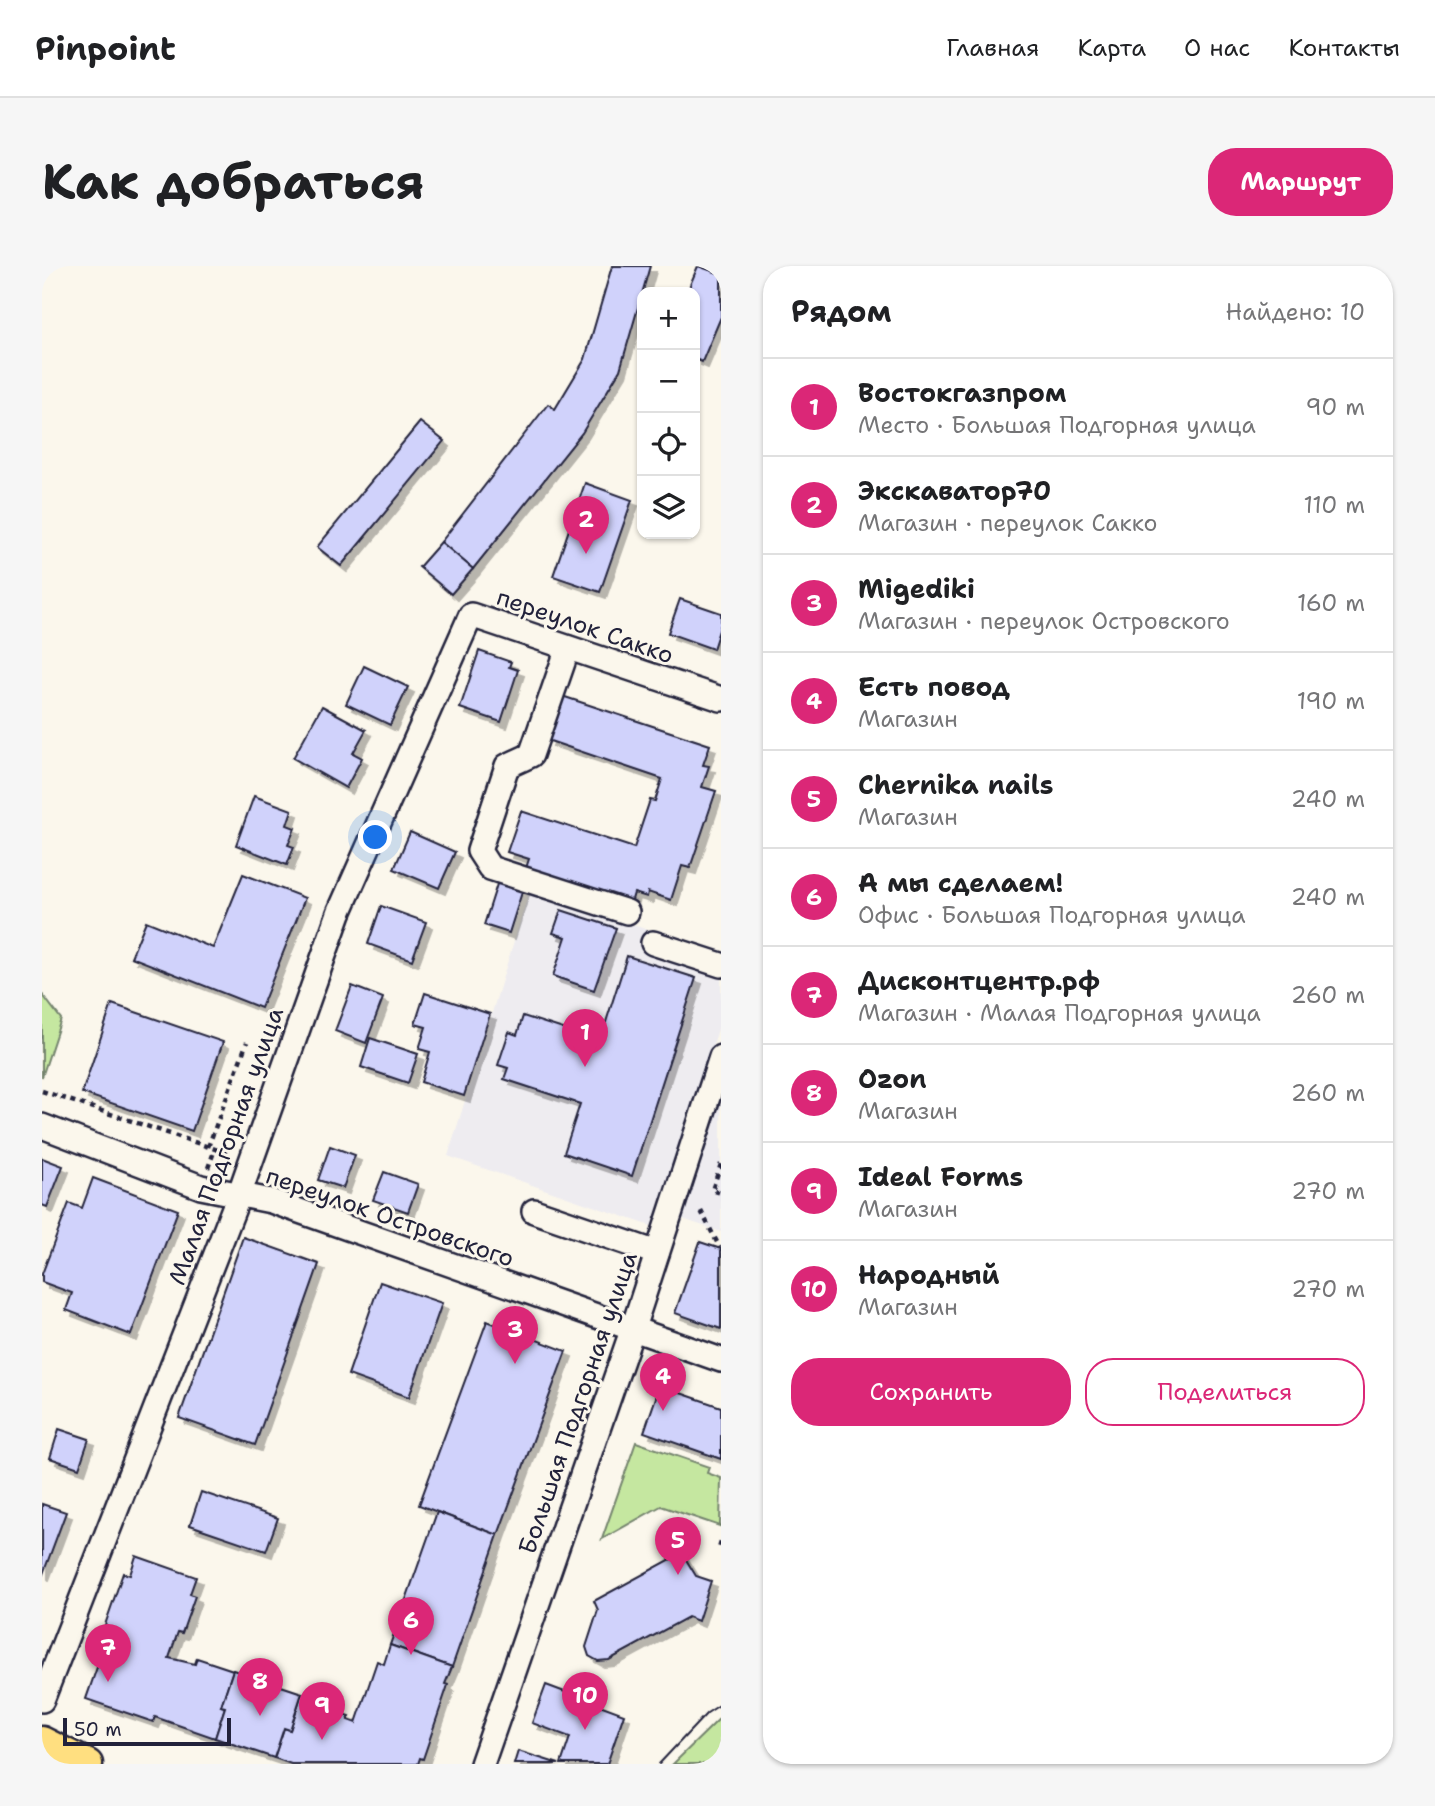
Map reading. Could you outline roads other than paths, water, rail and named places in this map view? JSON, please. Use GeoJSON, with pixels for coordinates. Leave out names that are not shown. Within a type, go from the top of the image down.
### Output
{"type":"FeatureCollection","features":[{"type":"Feature","properties":{"kind":"main road"},"geometry":{"type":"LineString","coordinates":[[42,1741],[88,1764]]}},
{"type":"Feature","properties":{"kind":"street","name":"переулок Сакко"},"geometry":{"type":"LineString","coordinates":[[471,615],[721,699]]}},
{"type":"Feature","properties":{"kind":"street","name":"Малая Подгорная улица"},"geometry":{"type":"LineString","coordinates":[[42,1700],[239,1195],[340,913],[471,615]]}},
{"type":"Feature","properties":{"kind":"street"},"geometry":{"type":"LineString","coordinates":[[568,648],[531,755],[507,766],[479,851],[490,868],[627,912]]}},
{"type":"Feature","properties":{"kind":"street"},"geometry":{"type":"LineString","coordinates":[[653,943],[721,965]]}},
{"type":"Feature","properties":{"kind":"street","name":"Большая Подгорная улица"},"geometry":{"type":"LineString","coordinates":[[482,1764],[633,1328],[721,1057]]}},
{"type":"Feature","properties":{"kind":"street","name":"переулок Островского"},"geometry":{"type":"LineString","coordinates":[[42,1126],[201,1187],[271,1201],[721,1360]]}},
{"type":"Feature","properties":{"kind":"street"},"geometry":{"type":"LineString","coordinates":[[534,1211],[657,1253]]}},
{"type":"Feature","properties":{"kind":"tram line"},"geometry":{"type":"LineString","coordinates":[[659,1764],[707,1713],[721,1704]]}},
{"type":"Feature","properties":{"kind":"place","name":"Экскаватор70"},"geometry":{"type":"Point","coordinates":[586,554]}},
{"type":"Feature","properties":{"kind":"place","name":"Востокгазпром"},"geometry":{"type":"Point","coordinates":[585,1067]}},
{"type":"Feature","properties":{"kind":"place","name":"Migediki"},"geometry":{"type":"Point","coordinates":[515,1364]}},
{"type":"Feature","properties":{"kind":"place","name":"Есть повод"},"geometry":{"type":"Point","coordinates":[663,1411]}},
{"type":"Feature","properties":{"kind":"place","name":"Chernika nails"},"geometry":{"type":"Point","coordinates":[678,1575]}},
{"type":"Feature","properties":{"kind":"place","name":"А мы сделаем!"},"geometry":{"type":"Point","coordinates":[411,1655]}},
{"type":"Feature","properties":{"kind":"place","name":"Дисконтцентр.рф"},"geometry":{"type":"Point","coordinates":[108,1682]}},
{"type":"Feature","properties":{"kind":"place","name":"Ozon"},"geometry":{"type":"Point","coordinates":[260,1716]}},
{"type":"Feature","properties":{"kind":"place","name":"Народный"},"geometry":{"type":"Point","coordinates":[585,1730]}},
{"type":"Feature","properties":{"kind":"place","name":"Ideal Forms"},"geometry":{"type":"Point","coordinates":[322,1740]}}]}
